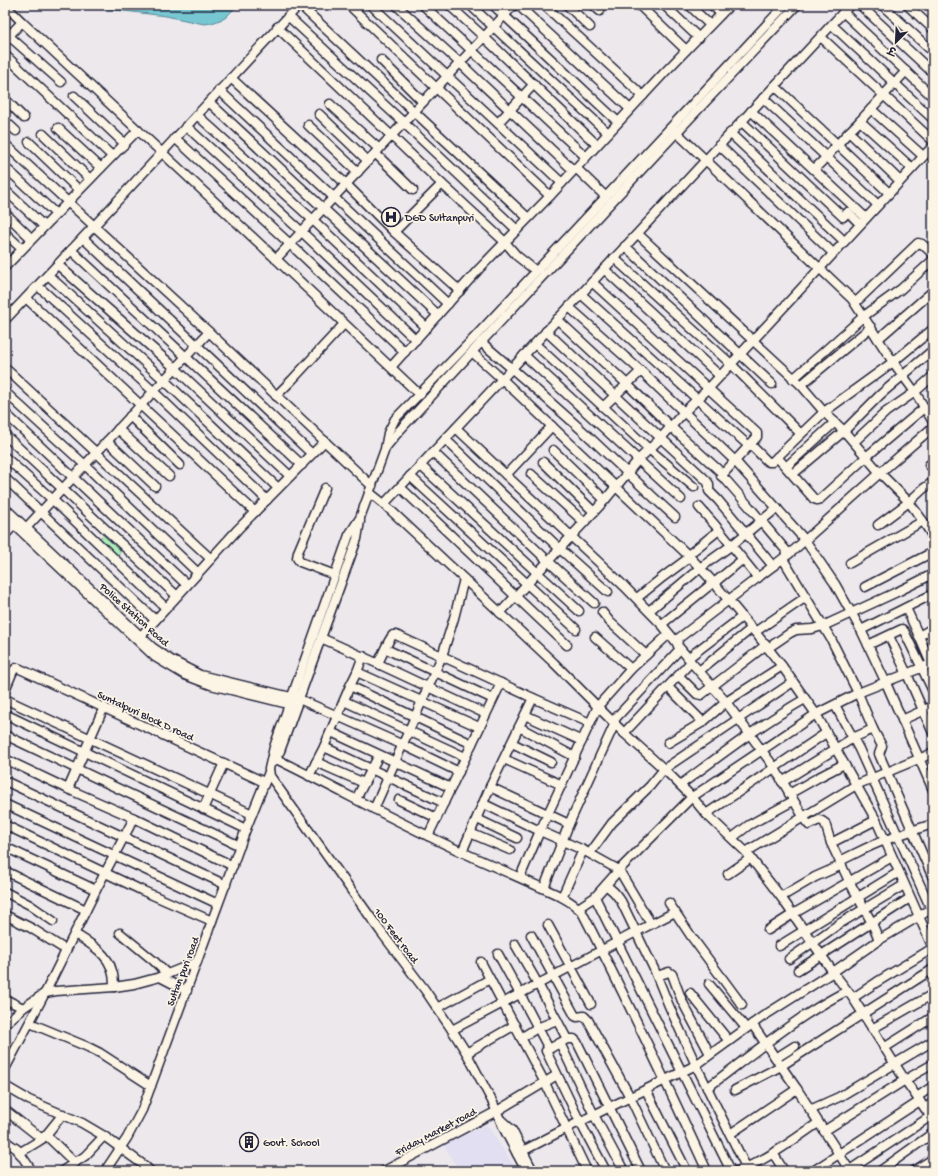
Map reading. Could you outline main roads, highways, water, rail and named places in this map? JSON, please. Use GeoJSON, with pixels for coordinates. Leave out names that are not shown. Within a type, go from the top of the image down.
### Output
{"type":"FeatureCollection","features":[{"type":"Feature","properties":{"kind":"water"},"geometry":{"type":"Polygon","coordinates":[[[74,5],[238,5],[225,18],[212,23],[204,24],[166,16],[74,5]]]}},
{"type":"Feature","properties":{"kind":"place","name":"DGD Sultanpuri"},"geometry":{"type":"Point","coordinates":[391,217]}},
{"type":"Feature","properties":{"kind":"place","name":"Govt. School"},"geometry":{"type":"Point","coordinates":[249,1142]}}]}
